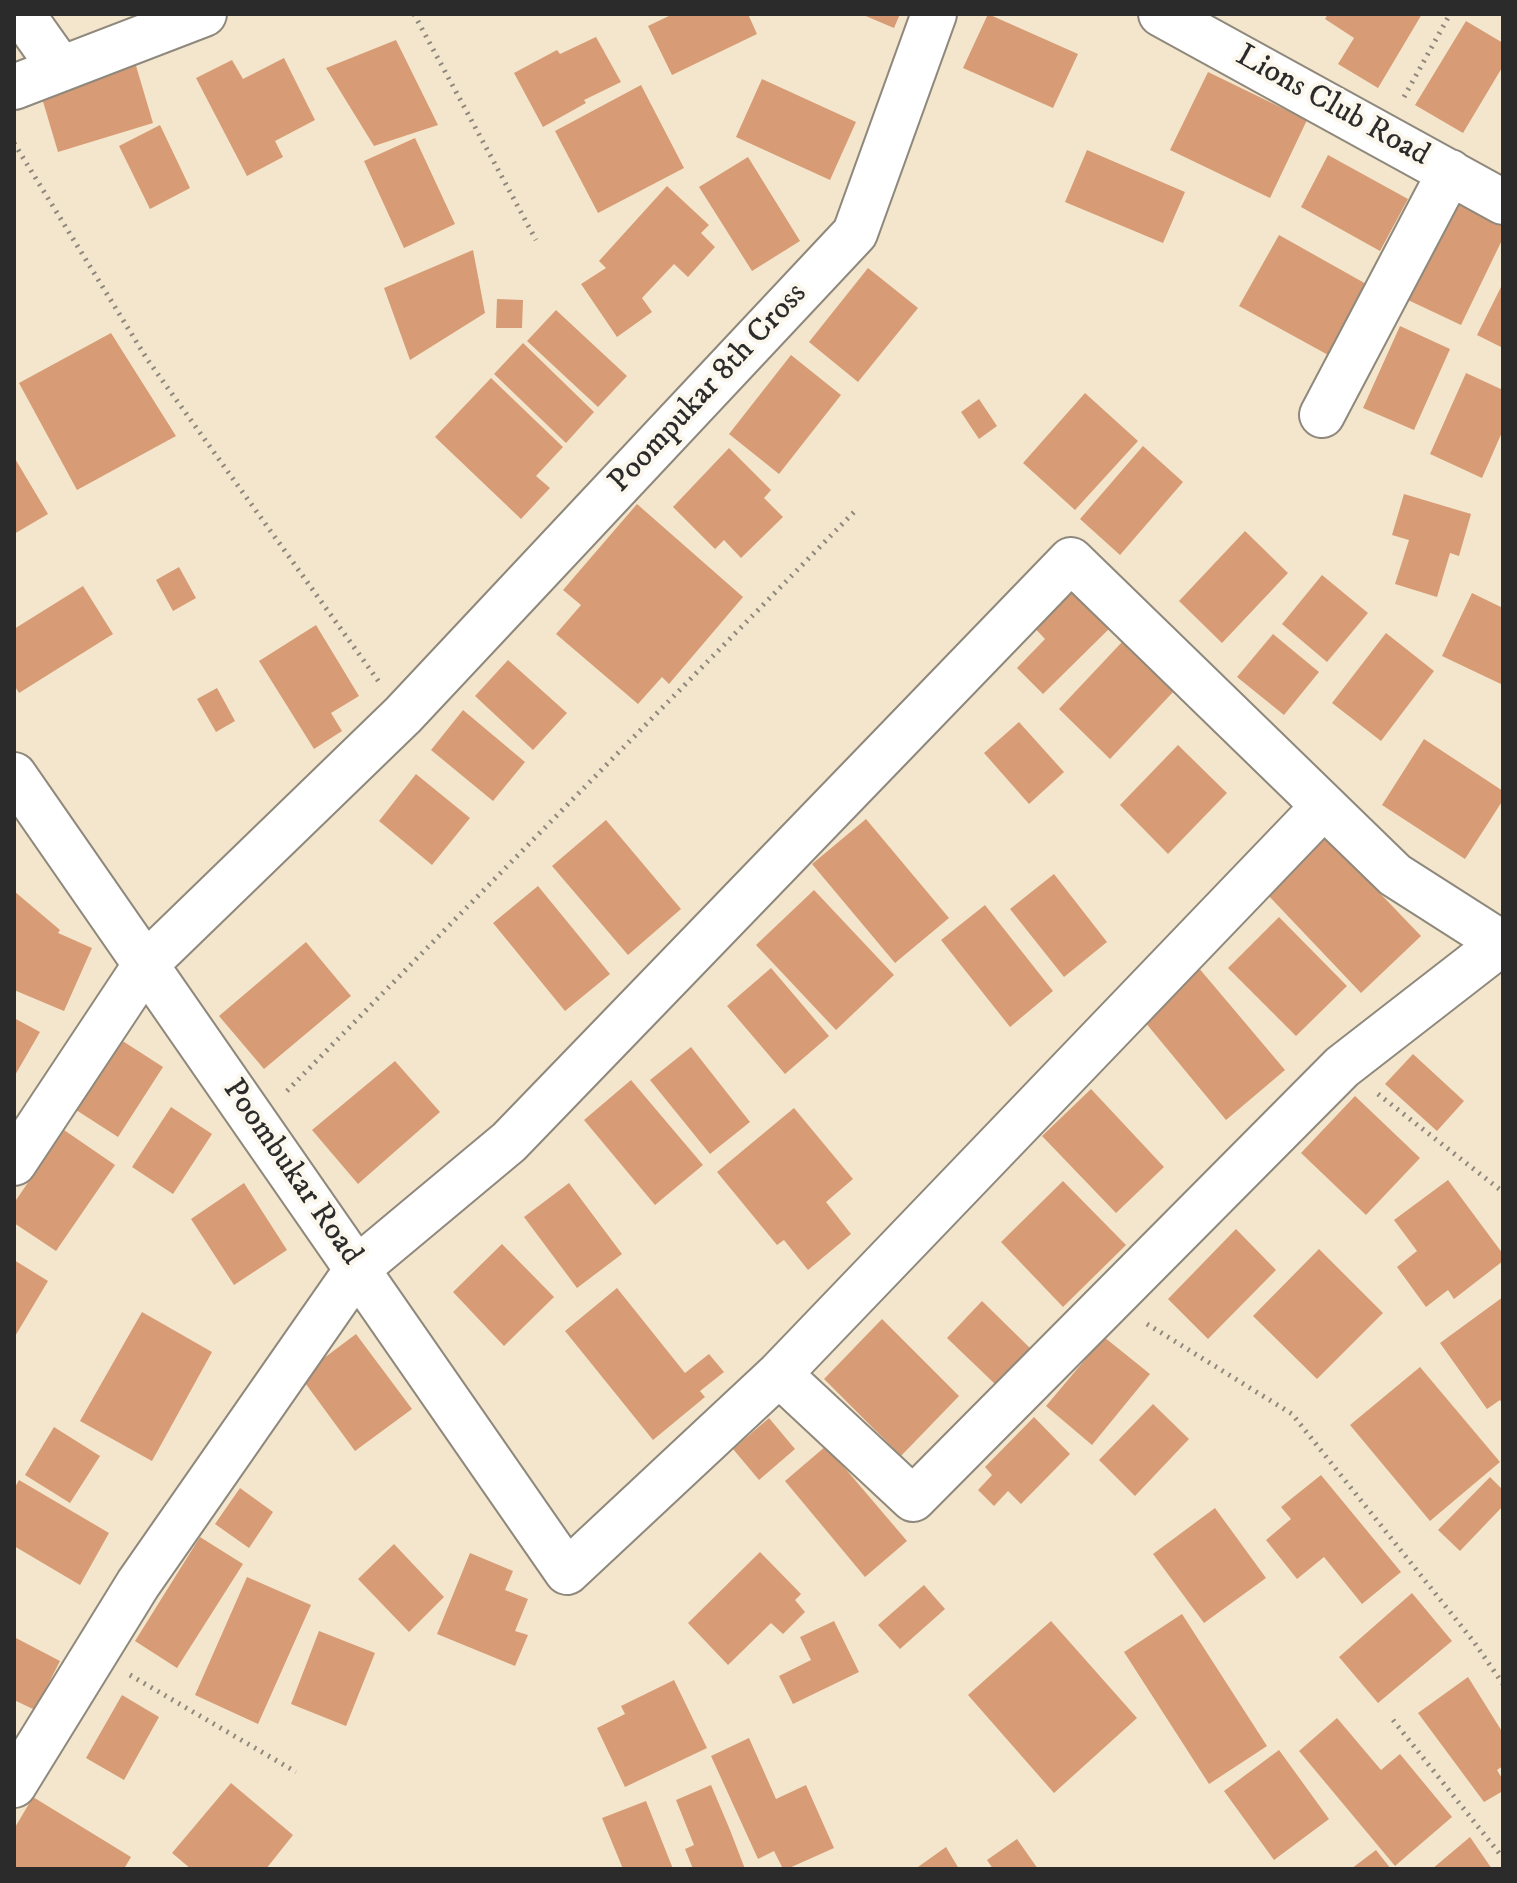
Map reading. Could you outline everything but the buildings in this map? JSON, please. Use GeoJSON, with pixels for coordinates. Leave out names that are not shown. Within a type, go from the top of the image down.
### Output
{"type":"FeatureCollection","features":[{"type":"Feature","properties":{"kind":"street"},"geometry":{"type":"LineString","coordinates":[[22,14],[61,69]]}},
{"type":"Feature","properties":{"kind":"street"},"geometry":{"type":"LineString","coordinates":[[14,87],[204,14]]}},
{"type":"Feature","properties":{"kind":"street","name":"Poompukar 8th Cross"},"geometry":{"type":"LineString","coordinates":[[14,1163],[146,964],[403,715],[855,233],[934,14]]}},
{"type":"Feature","properties":{"kind":"street","name":"Lions Club Road"},"geometry":{"type":"LineString","coordinates":[[1161,14],[1503,202]]}},
{"type":"Feature","properties":{"kind":"street"},"geometry":{"type":"LineString","coordinates":[[1322,415],[1450,172]]}},
{"type":"Feature","properties":{"kind":"street"},"geometry":{"type":"LineString","coordinates":[[14,1785],[138,1584],[358,1268],[509,1142],[1071,560],[1395,875],[1503,943],[1342,1067],[913,1499],[779,1374],[1323,807]]}},
{"type":"Feature","properties":{"kind":"street","name":"Poombukar Road"},"geometry":{"type":"LineString","coordinates":[[14,775],[567,1572],[779,1374]]}},
{"type":"Feature","properties":{"kind":"path"},"geometry":{"type":"LineString","coordinates":[[414,14],[536,240]]}},
{"type":"Feature","properties":{"kind":"path"},"geometry":{"type":"LineString","coordinates":[[1384,135],[1450,14]]}},
{"type":"Feature","properties":{"kind":"path"},"geometry":{"type":"LineString","coordinates":[[14,143],[147,359],[403,715]]}},
{"type":"Feature","properties":{"kind":"path"},"geometry":{"type":"LineString","coordinates":[[256,1124],[855,511]]}},
{"type":"Feature","properties":{"kind":"path"},"geometry":{"type":"LineString","coordinates":[[1342,1067],[1503,1192]]}},
{"type":"Feature","properties":{"kind":"path"},"geometry":{"type":"LineString","coordinates":[[1108,1301],[1292,1414],[1474,1642],[1503,1684]]}},
{"type":"Feature","properties":{"kind":"path"},"geometry":{"type":"LineString","coordinates":[[95,1654],[296,1772]]}},
{"type":"Feature","properties":{"kind":"path"},"geometry":{"type":"LineString","coordinates":[[1393,1720],[1503,1858]]}}]}
